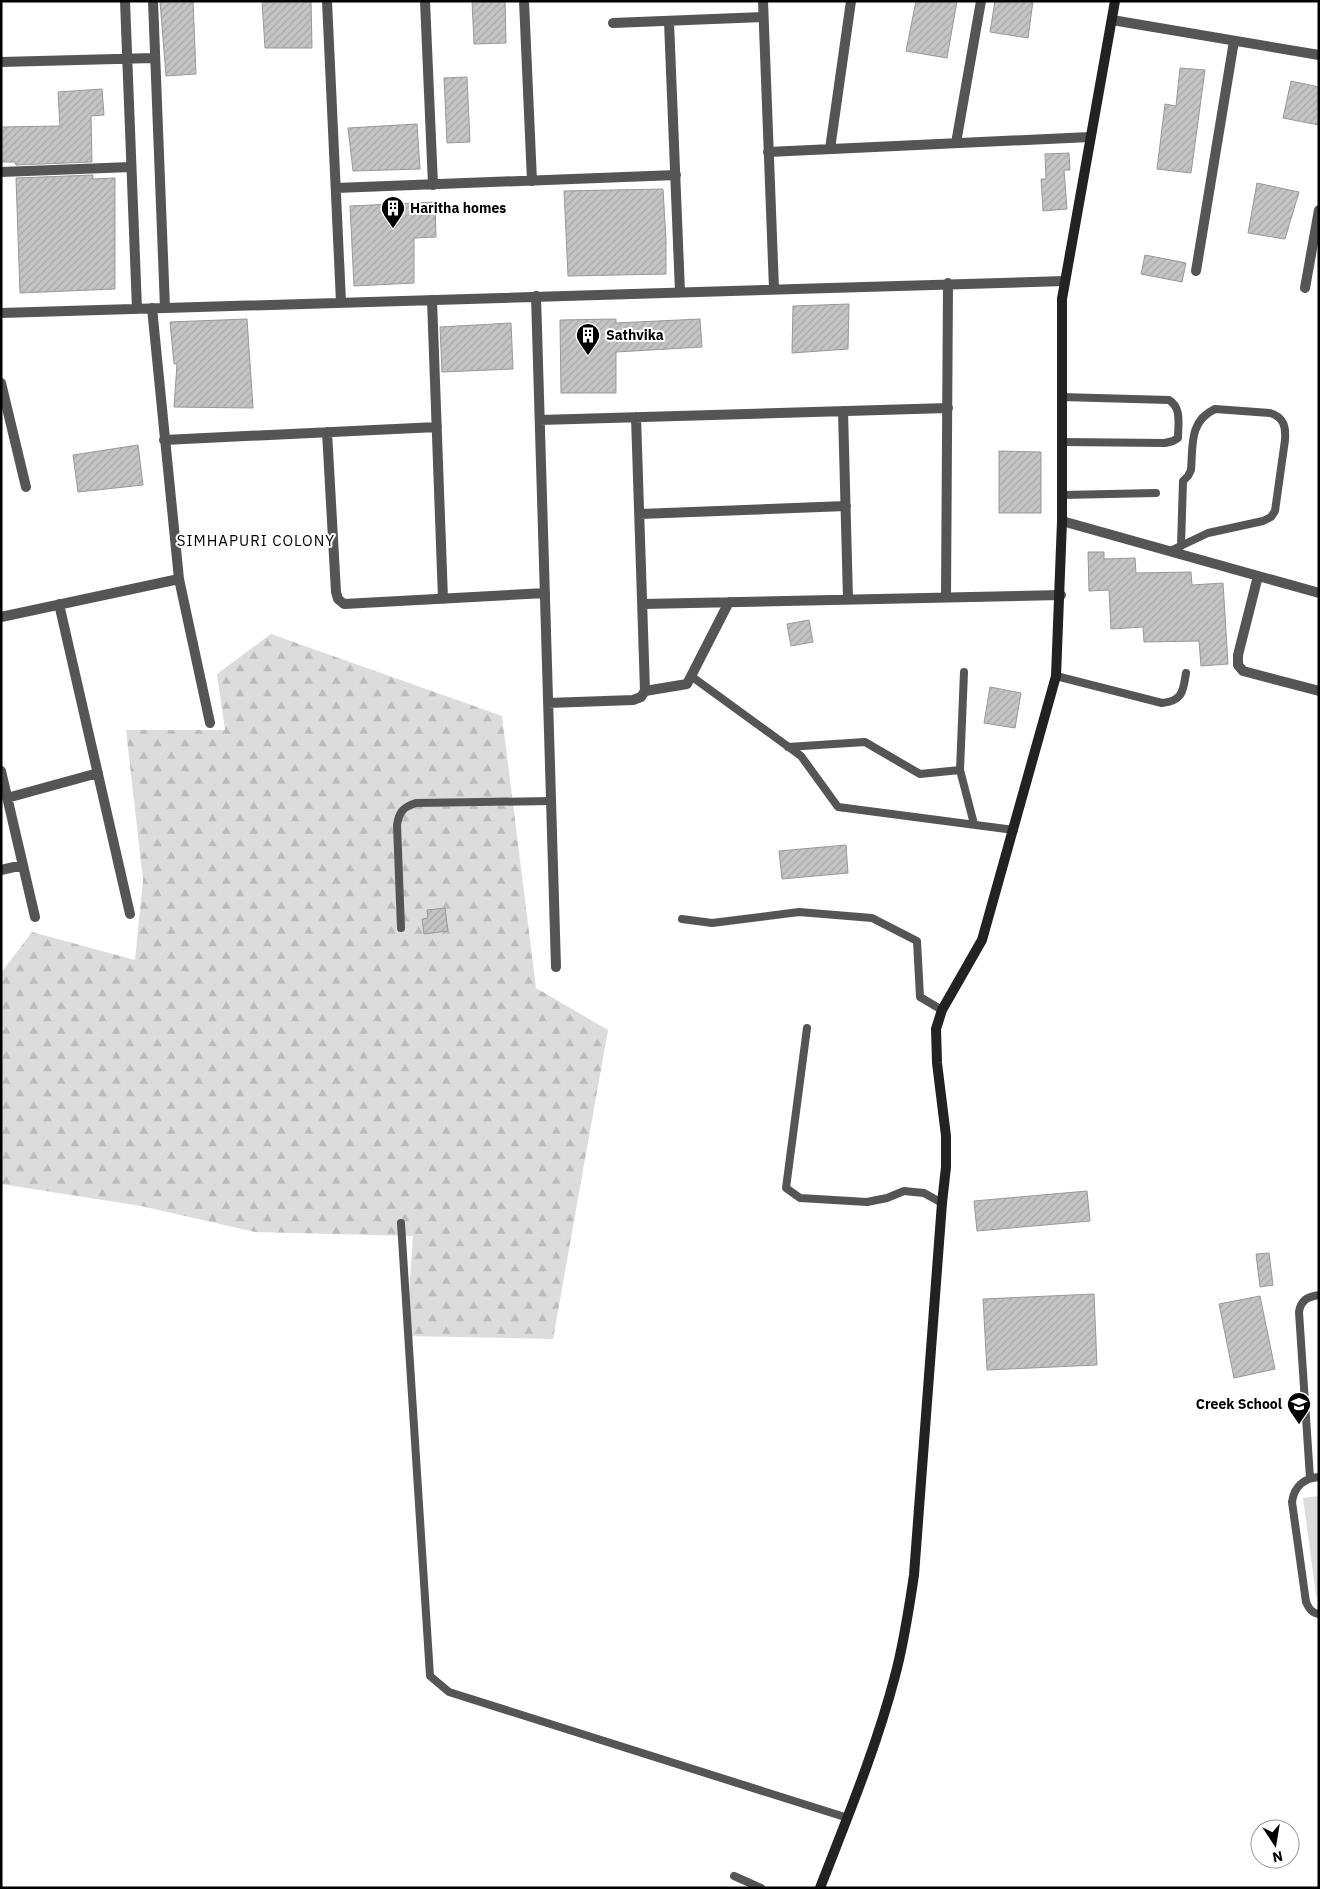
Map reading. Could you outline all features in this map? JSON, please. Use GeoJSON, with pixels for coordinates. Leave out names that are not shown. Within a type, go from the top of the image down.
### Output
{"type":"FeatureCollection","features":[{"type":"Feature","properties":{"kind":"street"},"geometry":{"type":"LineString","coordinates":[[125,1],[137,309]]}},
{"type":"Feature","properties":{"kind":"street"},"geometry":{"type":"LineString","coordinates":[[153,1],[165,308]]}},
{"type":"Feature","properties":{"kind":"street"},"geometry":{"type":"LineString","coordinates":[[327,1],[341,302]]}},
{"type":"Feature","properties":{"kind":"street"},"geometry":{"type":"LineString","coordinates":[[425,1],[433,185]]}},
{"type":"Feature","properties":{"kind":"street"},"geometry":{"type":"LineString","coordinates":[[524,1],[532,181]]}},
{"type":"Feature","properties":{"kind":"street"},"geometry":{"type":"LineString","coordinates":[[763,1],[774,289]]}},
{"type":"Feature","properties":{"kind":"street"},"geometry":{"type":"LineString","coordinates":[[830,149],[850,1]]}},
{"type":"Feature","properties":{"kind":"street"},"geometry":{"type":"LineString","coordinates":[[956,144],[981,1]]}},
{"type":"Feature","properties":{"kind":"street"},"geometry":{"type":"LineString","coordinates":[[820,1888],[848,1818],[878,1733],[905,1635],[914,1575],[946,1167],[946,1136],[936,1029],[942,1010],[982,940],[1056,676],[1061,595],[1062,298],[1115,1]]}},
{"type":"Feature","properties":{"kind":"street"},"geometry":{"type":"LineString","coordinates":[[613,22],[669,22],[763,17]]}},
{"type":"Feature","properties":{"kind":"street"},"geometry":{"type":"LineString","coordinates":[[1112,20],[1319,55]]}},
{"type":"Feature","properties":{"kind":"street"},"geometry":{"type":"LineString","coordinates":[[669,22],[680,292]]}},
{"type":"Feature","properties":{"kind":"street"},"geometry":{"type":"LineString","coordinates":[[1196,271],[1234,41]]}},
{"type":"Feature","properties":{"kind":"street"},"geometry":{"type":"LineString","coordinates":[[1,62],[154,58]]}},
{"type":"Feature","properties":{"kind":"street"},"geometry":{"type":"LineString","coordinates":[[768,152],[1090,137]]}},
{"type":"Feature","properties":{"kind":"street"},"geometry":{"type":"LineString","coordinates":[[1,172],[131,167]]}},
{"type":"Feature","properties":{"kind":"street"},"geometry":{"type":"LineString","coordinates":[[336,188],[676,175]]}},
{"type":"Feature","properties":{"kind":"street"},"geometry":{"type":"LineString","coordinates":[[1305,288],[1319,210]]}},
{"type":"Feature","properties":{"kind":"street"},"geometry":{"type":"LineString","coordinates":[[1,313],[1065,281]]}},
{"type":"Feature","properties":{"kind":"street"},"geometry":{"type":"LineString","coordinates":[[946,597],[948,284]]}},
{"type":"Feature","properties":{"kind":"street"},"geometry":{"type":"LineString","coordinates":[[536,296],[556,967]]}},
{"type":"Feature","properties":{"kind":"street"},"geometry":{"type":"LineString","coordinates":[[432,300],[443,599]]}},
{"type":"Feature","properties":{"kind":"street"},"geometry":{"type":"LineString","coordinates":[[152,308],[179,579],[210,723]]}},
{"type":"Feature","properties":{"kind":"street"},"geometry":{"type":"LineString","coordinates":[[1,383],[26,487]]}},
{"type":"Feature","properties":{"kind":"street"},"geometry":{"type":"LineString","coordinates":[[540,420],[948,408]]}},
{"type":"Feature","properties":{"kind":"street"},"geometry":{"type":"LineString","coordinates":[[843,411],[848,599]]}},
{"type":"Feature","properties":{"kind":"street"},"geometry":{"type":"LineString","coordinates":[[548,703],[633,700],[641,697],[645,691],[636,417]]}},
{"type":"Feature","properties":{"kind":"street"},"geometry":{"type":"LineString","coordinates":[[164,440],[437,427]]}},
{"type":"Feature","properties":{"kind":"street"},"geometry":{"type":"LineString","coordinates":[[327,432],[338,599],[344,604],[545,593]]}},
{"type":"Feature","properties":{"kind":"street"},"geometry":{"type":"LineString","coordinates":[[640,514],[846,506]]}},
{"type":"Feature","properties":{"kind":"street"},"geometry":{"type":"LineString","coordinates":[[1062,521],[1319,593]]}},
{"type":"Feature","properties":{"kind":"street"},"geometry":{"type":"LineString","coordinates":[[1258,576],[1238,655],[1238,665],[1243,671],[1319,691]]}},
{"type":"Feature","properties":{"kind":"street"},"geometry":{"type":"LineString","coordinates":[[1,617],[179,579]]}},
{"type":"Feature","properties":{"kind":"street"},"geometry":{"type":"LineString","coordinates":[[643,604],[1061,595]]}},
{"type":"Feature","properties":{"kind":"street"},"geometry":{"type":"LineString","coordinates":[[645,691],[687,684],[728,602]]}},
{"type":"Feature","properties":{"kind":"street"},"geometry":{"type":"LineString","coordinates":[[59,604],[130,914]]}},
{"type":"Feature","properties":{"kind":"street"},"geometry":{"type":"LineString","coordinates":[[1,770],[35,917]]}},
{"type":"Feature","properties":{"kind":"street"},"geometry":{"type":"LineString","coordinates":[[8,798],[98,773]]}},
{"type":"Feature","properties":{"kind":"street"},"geometry":{"type":"LineString","coordinates":[[1,870],[23,865]]}},
{"type":"Feature","properties":{"kind":"lane"},"geometry":{"type":"LineString","coordinates":[[1061,397],[1169,400],[1177,406],[1178,412],[1178,438],[1173,441],[1165,443],[1061,442]]}},
{"type":"Feature","properties":{"kind":"lane"},"geometry":{"type":"LineString","coordinates":[[1170,551],[1181,546],[1208,533],[1263,521],[1271,517],[1275,511],[1286,430],[1283,420],[1277,415],[1214,409],[1207,413],[1194,428],[1191,470],[1183,481],[1181,546]]}},
{"type":"Feature","properties":{"kind":"lane"},"geometry":{"type":"LineString","coordinates":[[1062,495],[1156,493]]}},
{"type":"Feature","properties":{"kind":"lane"},"geometry":{"type":"LineString","coordinates":[[964,672],[960,770],[974,824]]}},
{"type":"Feature","properties":{"kind":"lane"},"geometry":{"type":"LineString","coordinates":[[1056,676],[1162,703],[1173,702],[1182,693],[1186,673]]}},
{"type":"Feature","properties":{"kind":"lane"},"geometry":{"type":"LineString","coordinates":[[691,676],[801,756],[838,807],[1014,830]]}},
{"type":"Feature","properties":{"kind":"lane"},"geometry":{"type":"LineString","coordinates":[[788,747],[865,742],[920,774],[960,770]]}},
{"type":"Feature","properties":{"kind":"lane"},"geometry":{"type":"LineString","coordinates":[[401,928],[397,825],[398,815],[405,806],[416,802],[551,801]]}},
{"type":"Feature","properties":{"kind":"lane"},"geometry":{"type":"LineString","coordinates":[[682,919],[712,923],[799,912],[872,918],[917,941],[920,997],[942,1010]]}},
{"type":"Feature","properties":{"kind":"lane"},"geometry":{"type":"LineString","coordinates":[[807,1028],[786,1188],[800,1198],[867,1202],[887,1198],[904,1191],[924,1193],[942,1203]]}},
{"type":"Feature","properties":{"kind":"lane"},"geometry":{"type":"LineString","coordinates":[[401,1223],[430,1676],[449,1692],[848,1818]]}},
{"type":"Feature","properties":{"kind":"lane"},"geometry":{"type":"LineString","coordinates":[[1310,1478],[1299,1312],[1300,1304],[1305,1299],[1319,1295]]}},
{"type":"Feature","properties":{"kind":"lane"},"geometry":{"type":"LineString","coordinates":[[1319,1477],[1310,1478],[1295,1489],[1292,1502],[1306,1602],[1309,1609],[1319,1614]]}},
{"type":"Feature","properties":{"kind":"lane"},"geometry":{"type":"LineString","coordinates":[[734,1876],[761,1888]]}},
{"type":"Feature","properties":{"kind":"green space"},"geometry":{"type":"Polygon","coordinates":[[[271,634],[502,716],[536,988],[608,1030],[553,1339],[406,1336],[413,1236],[255,1232],[141,1206],[1,1184],[1,973],[32,932],[135,960],[143,880],[126,730],[225,730],[217,674],[271,634]]]}},
{"type":"Feature","properties":{"kind":"green space"},"geometry":{"type":"Polygon","coordinates":[[[1319,1496],[1319,1598],[1316,1595],[1303,1498],[1319,1496]]]}},
{"type":"Feature","properties":{"kind":"building"},"geometry":{"type":"Polygon","coordinates":[[[160,1],[193,1],[196,74],[166,76],[160,1]]]}},
{"type":"Feature","properties":{"kind":"building"},"geometry":{"type":"Polygon","coordinates":[[[262,1],[311,1],[312,48],[265,48],[262,1]]]}},
{"type":"Feature","properties":{"kind":"building"},"geometry":{"type":"Polygon","coordinates":[[[472,1],[505,1],[506,43],[474,44],[472,1]]]}},
{"type":"Feature","properties":{"kind":"building"},"geometry":{"type":"Polygon","coordinates":[[[916,1],[957,1],[947,58],[906,51],[916,1]]]}},
{"type":"Feature","properties":{"kind":"building"},"geometry":{"type":"Polygon","coordinates":[[[995,1],[1033,1],[1028,38],[990,32],[995,1]]]}},
{"type":"Feature","properties":{"kind":"building"},"geometry":{"type":"Polygon","coordinates":[[[1180,68],[1205,70],[1191,173],[1157,169],[1165,104],[1176,106],[1180,68]]]}},
{"type":"Feature","properties":{"kind":"building"},"geometry":{"type":"Polygon","coordinates":[[[467,77],[470,142],[447,143],[444,78],[467,77]]]}},
{"type":"Feature","properties":{"kind":"building"},"geometry":{"type":"Polygon","coordinates":[[[1291,81],[1319,87],[1319,125],[1283,118],[1291,81]]]}},
{"type":"Feature","properties":{"kind":"building"},"geometry":{"type":"Polygon","coordinates":[[[102,89],[104,115],[91,116],[92,162],[16,165],[15,162],[1,162],[1,127],[60,126],[58,92],[102,89]]]}},
{"type":"Feature","properties":{"kind":"building"},"geometry":{"type":"Polygon","coordinates":[[[417,124],[420,169],[353,171],[348,128],[417,124]]]}},
{"type":"Feature","properties":{"kind":"building"},"geometry":{"type":"Polygon","coordinates":[[[1069,153],[1070,170],[1064,170],[1067,209],[1043,211],[1041,179],[1046,179],[1045,154],[1069,153]]]}},
{"type":"Feature","properties":{"kind":"building"},"geometry":{"type":"Polygon","coordinates":[[[93,175],[93,179],[115,178],[115,289],[20,293],[16,178],[93,175]]]}},
{"type":"Feature","properties":{"kind":"building"},"geometry":{"type":"Polygon","coordinates":[[[1257,183],[1299,192],[1285,239],[1248,233],[1257,183]]]}},
{"type":"Feature","properties":{"kind":"building"},"geometry":{"type":"Polygon","coordinates":[[[663,189],[666,274],[568,276],[564,191],[663,189]]]}},
{"type":"Feature","properties":{"kind":"building"},"geometry":{"type":"Polygon","coordinates":[[[435,202],[436,237],[414,238],[414,283],[354,286],[350,206],[435,202]]]}},
{"type":"Feature","properties":{"kind":"building"},"geometry":{"type":"Polygon","coordinates":[[[1145,255],[1186,263],[1182,282],[1141,274],[1145,255]]]}},
{"type":"Feature","properties":{"kind":"building"},"geometry":{"type":"Polygon","coordinates":[[[849,304],[848,349],[792,353],[793,306],[849,304]]]}},
{"type":"Feature","properties":{"kind":"building"},"geometry":{"type":"Polygon","coordinates":[[[247,319],[253,408],[174,407],[177,364],[174,364],[170,322],[247,319]]]}},
{"type":"Feature","properties":{"kind":"building","name":"Sathvika"},"geometry":{"type":"Polygon","coordinates":[[[616,319],[616,323],[700,319],[702,347],[616,352],[616,393],[561,393],[560,320],[616,319]]]}},
{"type":"Feature","properties":{"kind":"building"},"geometry":{"type":"Polygon","coordinates":[[[511,323],[513,369],[442,372],[440,327],[511,323]]]}},
{"type":"Feature","properties":{"kind":"building"},"geometry":{"type":"Polygon","coordinates":[[[138,445],[143,485],[78,492],[73,455],[138,445]]]}},
{"type":"Feature","properties":{"kind":"building"},"geometry":{"type":"Polygon","coordinates":[[[999,451],[1041,452],[1041,513],[999,513],[999,451]]]}},
{"type":"Feature","properties":{"kind":"building"},"geometry":{"type":"Polygon","coordinates":[[[1088,552],[1104,552],[1104,559],[1135,558],[1136,573],[1191,572],[1192,585],[1223,583],[1228,664],[1201,666],[1199,641],[1144,642],[1143,627],[1111,629],[1109,590],[1089,591],[1088,552]]]}},
{"type":"Feature","properties":{"kind":"building"},"geometry":{"type":"Polygon","coordinates":[[[809,620],[813,642],[791,646],[787,624],[809,620]]]}},
{"type":"Feature","properties":{"kind":"building"},"geometry":{"type":"Polygon","coordinates":[[[990,687],[1021,693],[1015,728],[984,723],[990,687]]]}},
{"type":"Feature","properties":{"kind":"building"},"geometry":{"type":"Polygon","coordinates":[[[846,845],[848,873],[782,879],[779,851],[846,845]]]}},
{"type":"Feature","properties":{"kind":"building"},"geometry":{"type":"Polygon","coordinates":[[[445,908],[448,931],[424,934],[422,919],[428,918],[427,910],[445,908]]]}},
{"type":"Feature","properties":{"kind":"building"},"geometry":{"type":"Polygon","coordinates":[[[1087,1191],[1090,1221],[977,1231],[974,1201],[1087,1191]]]}},
{"type":"Feature","properties":{"kind":"building"},"geometry":{"type":"Polygon","coordinates":[[[1269,1253],[1273,1285],[1260,1287],[1256,1254],[1269,1253]]]}},
{"type":"Feature","properties":{"kind":"building"},"geometry":{"type":"Polygon","coordinates":[[[1094,1294],[1097,1365],[987,1370],[983,1299],[1094,1294]]]}},
{"type":"Feature","properties":{"kind":"building"},"geometry":{"type":"Polygon","coordinates":[[[1260,1296],[1275,1369],[1234,1378],[1219,1304],[1260,1296]]]}},
{"type":"Feature","properties":{"kind":"place","name":"Haritha homes"},"geometry":{"type":"Point","coordinates":[393,229]}},
{"type":"Feature","properties":{"kind":"place","name":"Sathvika"},"geometry":{"type":"Point","coordinates":[588,356]}},
{"type":"Feature","properties":{"kind":"place","name":"Creek School"},"geometry":{"type":"Point","coordinates":[1299,1425]}},
{"type":"Feature","properties":{"kind":"district","name":"SIMHAPURI COLONY"},"geometry":{"type":"Point","coordinates":[256,541]}}]}
